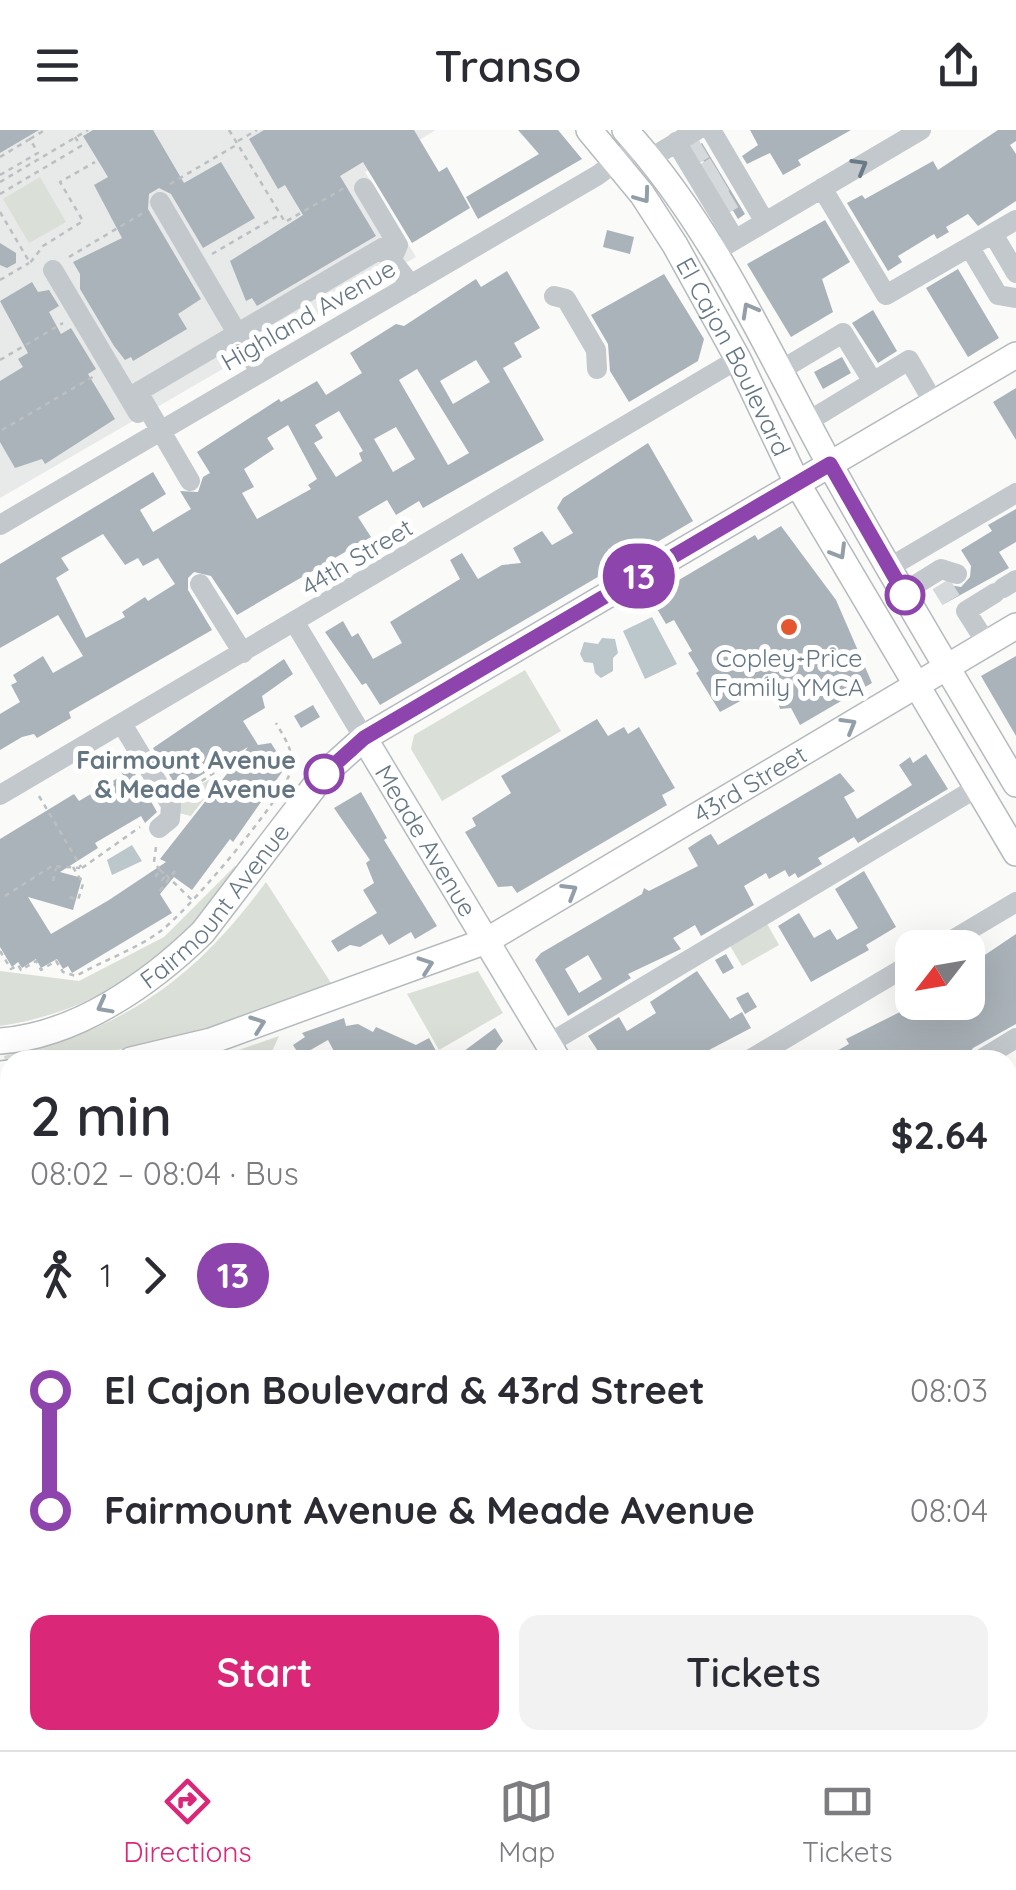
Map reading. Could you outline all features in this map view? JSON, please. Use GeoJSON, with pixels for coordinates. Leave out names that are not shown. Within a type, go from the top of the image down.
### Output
{"type":"FeatureCollection","features":[{"type":"Feature","properties":{"kind":"main road","name":"El Cajon Boulevard"},"geometry":{"type":"LineString","coordinates":[[590,130],[670,236],[738,359],[798,483],[1016,852]]}},
{"type":"Feature","properties":{"kind":"main road","name":"El Cajon Boulevard"},"geometry":{"type":"LineString","coordinates":[[638,144],[690,188],[725,246],[785,378],[830,464],[948,668],[1013,771]]}},
{"type":"Feature","properties":{"kind":"main road"},"geometry":{"type":"LineString","coordinates":[[670,236],[701,255],[725,246]]}},
{"type":"Feature","properties":{"kind":"main road"},"geometry":{"type":"LineString","coordinates":[[738,359],[753,355],[764,375],[785,378]]}},
{"type":"Feature","properties":{"kind":"main road","name":"Fairmount Avenue"},"geometry":{"type":"LineString","coordinates":[[0,1041],[80,1018],[132,991],[183,952],[204,932],[324,774],[364,738],[1016,356]]}},
{"type":"Feature","properties":{"kind":"main road","name":"43rd Street"},"geometry":{"type":"LineString","coordinates":[[486,941],[1016,626]]}},
{"type":"Feature","properties":{"kind":"main road","name":"Meade Avenue"},"geometry":{"type":"LineString","coordinates":[[364,738],[552,1050]]}},
{"type":"Feature","properties":{"kind":"main road"},"geometry":{"type":"LineString","coordinates":[[171,1050],[211,1040],[486,941]]}},
{"type":"Feature","properties":{"kind":"street","name":"Highland Avenue"},"geometry":{"type":"LineString","coordinates":[[6,521],[616,162],[638,144],[676,142],[697,130]]}},
{"type":"Feature","properties":{"kind":"street"},"geometry":{"type":"LineString","coordinates":[[710,130],[765,222]]}},
{"type":"Feature","properties":{"kind":"street"},"geometry":{"type":"LineString","coordinates":[[725,246],[921,130]]}},
{"type":"Feature","properties":{"kind":"street"},"geometry":{"type":"LineString","coordinates":[[676,142],[690,188]]}},
{"type":"Feature","properties":{"kind":"street"},"geometry":{"type":"LineString","coordinates":[[364,188],[398,244],[392,258]]}},
{"type":"Feature","properties":{"kind":"street"},"geometry":{"type":"LineString","coordinates":[[822,188],[886,295],[1016,220]]}},
{"type":"Feature","properties":{"kind":"street"},"geometry":{"type":"LineString","coordinates":[[160,202],[260,372]]}},
{"type":"Feature","properties":{"kind":"street"},"geometry":{"type":"LineString","coordinates":[[996,239],[1016,273]]}},
{"type":"Feature","properties":{"kind":"street"},"geometry":{"type":"LineString","coordinates":[[156,433],[138,392],[237,332],[382,248],[411,284]]}},
{"type":"Feature","properties":{"kind":"street"},"geometry":{"type":"LineString","coordinates":[[973,253],[998,295],[1016,298]]}},
{"type":"Feature","properties":{"kind":"street"},"geometry":{"type":"LineString","coordinates":[[52,269],[110,366],[190,481]]}},
{"type":"Feature","properties":{"kind":"street"},"geometry":{"type":"LineString","coordinates":[[554,296],[566,299],[596,350],[597,369]]}},
{"type":"Feature","properties":{"kind":"street"},"geometry":{"type":"LineString","coordinates":[[785,378],[844,333],[873,382]]}},
{"type":"Feature","properties":{"kind":"street","name":"44th Street"},"geometry":{"type":"LineString","coordinates":[[0,795],[738,359]]}},
{"type":"Feature","properties":{"kind":"street"},"geometry":{"type":"LineString","coordinates":[[807,422],[909,360],[934,403]]}},
{"type":"Feature","properties":{"kind":"street"},"geometry":{"type":"LineString","coordinates":[[890,568],[1016,493]]}},
{"type":"Feature","properties":{"kind":"street"},"geometry":{"type":"LineString","coordinates":[[0,497],[6,521]]}},
{"type":"Feature","properties":{"kind":"street"},"geometry":{"type":"LineString","coordinates":[[200,584],[243,654]]}},
{"type":"Feature","properties":{"kind":"street"},"geometry":{"type":"LineString","coordinates":[[904,592],[1005,587]]}},
{"type":"Feature","properties":{"kind":"street"},"geometry":{"type":"LineString","coordinates":[[954,588],[987,644]]}},
{"type":"Feature","properties":{"kind":"street","name":"Meade Avenue"},"geometry":{"type":"LineString","coordinates":[[296,623],[364,738]]}},
{"type":"Feature","properties":{"kind":"street"},"geometry":{"type":"LineString","coordinates":[[122,724],[170,801],[170,819],[155,838]]}},
{"type":"Feature","properties":{"kind":"street"},"geometry":{"type":"LineString","coordinates":[[556,1050],[978,788]]}},
{"type":"Feature","properties":{"kind":"street"},"geometry":{"type":"LineString","coordinates":[[969,930],[1016,902]]}},
{"type":"Feature","properties":{"kind":"street"},"geometry":{"type":"LineString","coordinates":[[766,1050],[895,973]]}},
{"type":"Feature","properties":{"kind":"path"},"geometry":{"type":"LineString","coordinates":[[0,157],[46,130]]}},
{"type":"Feature","properties":{"kind":"path"},"geometry":{"type":"LineString","coordinates":[[0,182],[88,130]]}},
{"type":"Feature","properties":{"kind":"path"},"geometry":{"type":"LineString","coordinates":[[229,130],[285,222],[359,180],[364,188]]}},
{"type":"Feature","properties":{"kind":"path"},"geometry":{"type":"LineString","coordinates":[[0,212],[30,262],[52,269],[160,202],[155,194],[257,130]]}},
{"type":"Feature","properties":{"kind":"path"},"geometry":{"type":"LineString","coordinates":[[0,194],[80,146],[76,137]]}},
{"type":"Feature","properties":{"kind":"path"},"geometry":{"type":"LineString","coordinates":[[0,175],[38,152],[30,139]]}},
{"type":"Feature","properties":{"kind":"path"},"geometry":{"type":"LineString","coordinates":[[0,280],[82,221],[60,182],[95,162]]}},
{"type":"Feature","properties":{"kind":"path"},"geometry":{"type":"LineString","coordinates":[[196,264],[280,214]]}},
{"type":"Feature","properties":{"kind":"path"},"geometry":{"type":"LineString","coordinates":[[0,360],[79,314]]}},
{"type":"Feature","properties":{"kind":"path"},"geometry":{"type":"LineString","coordinates":[[2,430],[110,366]]}},
{"type":"Feature","properties":{"kind":"path"},"geometry":{"type":"LineString","coordinates":[[0,951],[11,969],[19,964],[21,970],[36,961],[41,970],[57,960],[63,972],[76,976],[158,934],[194,902],[224,860],[258,824],[289,776],[291,750],[276,723]]}},
{"type":"Feature","properties":{"kind":"path"},"geometry":{"type":"LineString","coordinates":[[170,801],[238,757]]}},
{"type":"Feature","properties":{"kind":"path"},"geometry":{"type":"LineString","coordinates":[[212,776],[234,792]]}},
{"type":"Feature","properties":{"kind":"path"},"geometry":{"type":"LineString","coordinates":[[38,794],[82,868]]}},
{"type":"Feature","properties":{"kind":"path"},"geometry":{"type":"LineString","coordinates":[[5,896],[56,867],[82,868],[139,826],[155,838]]}},
{"type":"Feature","properties":{"kind":"path"},"geometry":{"type":"LineString","coordinates":[[53,834],[68,832]]}},
{"type":"Feature","properties":{"kind":"path"},"geometry":{"type":"LineString","coordinates":[[155,838],[154,862],[194,902]]}},
{"type":"Feature","properties":{"kind":"path"},"geometry":{"type":"LineString","coordinates":[[150,852],[155,838]]}},
{"type":"Feature","properties":{"kind":"path"},"geometry":{"type":"LineString","coordinates":[[70,897],[78,900],[81,882],[73,866]]}},
{"type":"Feature","properties":{"kind":"path"},"geometry":{"type":"LineString","coordinates":[[53,881],[56,867]]}},
{"type":"Feature","properties":{"kind":"path"},"geometry":{"type":"LineString","coordinates":[[160,870],[156,876],[162,880]]}},
{"type":"Feature","properties":{"kind":"path"},"geometry":{"type":"LineString","coordinates":[[168,877],[162,880],[158,888],[175,871]]}},
{"type":"Feature","properties":{"kind":"shaded area"},"geometry":{"type":"Polygon","coordinates":[[[0,130],[436,130],[365,172],[416,257],[0,498],[0,130]]]}},
{"type":"Feature","properties":{"kind":"shaded area"},"geometry":{"type":"Polygon","coordinates":[[[40,177],[66,222],[29,243],[3,199],[40,177]]]}},
{"type":"Feature","properties":{"kind":"shaded area"},"geometry":{"type":"Polygon","coordinates":[[[652,617],[677,664],[645,679],[623,631],[652,617]]]}},
{"type":"Feature","properties":{"kind":"shaded area"},"geometry":{"type":"Polygon","coordinates":[[[602,638],[615,639],[618,653],[613,658],[613,671],[601,678],[593,663],[584,662],[580,654],[584,642],[598,644],[602,638]]]}},
{"type":"Feature","properties":{"kind":"shaded area"},"geometry":{"type":"Polygon","coordinates":[[[525,670],[561,731],[442,801],[411,749],[414,735],[525,670]]]}},
{"type":"Feature","properties":{"kind":"shaded area"},"geometry":{"type":"Polygon","coordinates":[[[210,779],[214,786],[191,816],[179,813],[179,797],[210,779]]]}},
{"type":"Feature","properties":{"kind":"shaded area"},"geometry":{"type":"Polygon","coordinates":[[[132,845],[142,861],[112,875],[107,860],[132,845]]]}},
{"type":"Feature","properties":{"kind":"shaded area"},"geometry":{"type":"Polygon","coordinates":[[[235,866],[241,869],[190,926],[136,972],[75,1006],[0,1026],[0,971],[79,981],[164,937],[235,866]]]}},
{"type":"Feature","properties":{"kind":"shaded area"},"geometry":{"type":"Polygon","coordinates":[[[266,882],[333,986],[254,1014],[134,1047],[27,1050],[85,1032],[153,996],[212,947],[266,882]]]}},
{"type":"Feature","properties":{"kind":"shaded area"},"geometry":{"type":"Polygon","coordinates":[[[766,922],[779,945],[742,966],[729,944],[766,922]]]}},
{"type":"Feature","properties":{"kind":"shaded area"},"geometry":{"type":"Polygon","coordinates":[[[478,971],[503,1013],[439,1050],[407,994],[478,971]]]}},
{"type":"Feature","properties":{"kind":"shaded area"},"geometry":{"type":"Polygon","coordinates":[[[279,1036],[273,1050],[239,1050],[279,1036]]]}},
{"type":"Feature","properties":{"kind":"building"},"geometry":{"type":"Polygon","coordinates":[[[0,130],[39,130],[0,153],[0,130]]]}},
{"type":"Feature","properties":{"kind":"building"},"geometry":{"type":"Polygon","coordinates":[[[93,130],[153,130],[184,183],[221,162],[255,218],[203,248],[171,194],[159,188],[149,194],[148,209],[201,299],[178,314],[187,329],[133,361],[131,357],[125,360],[114,346],[80,289],[80,274],[73,262],[122,238],[94,185],[108,177],[83,136],[93,130]]]}},
{"type":"Feature","properties":{"kind":"building"},"geometry":{"type":"Polygon","coordinates":[[[264,130],[414,130],[439,172],[447,167],[470,208],[412,243],[363,162],[340,176],[376,236],[257,306],[252,298],[246,301],[230,261],[303,215],[285,185],[278,189],[249,139],[264,130]]]}},
{"type":"Feature","properties":{"kind":"building"},"geometry":{"type":"Polygon","coordinates":[[[518,130],[558,130],[582,159],[478,219],[466,197],[539,154],[518,130]]]}},
{"type":"Feature","properties":{"kind":"building"},"geometry":{"type":"Polygon","coordinates":[[[750,130],[851,130],[798,160],[801,165],[783,175],[770,153],[747,164],[742,156],[758,145],[750,130]]]}},
{"type":"Feature","properties":{"kind":"building"},"geometry":{"type":"Polygon","coordinates":[[[998,130],[1016,130],[1016,141],[1010,145],[1016,154],[1016,201],[978,226],[968,214],[946,227],[949,232],[937,239],[934,234],[898,256],[902,262],[888,271],[847,203],[862,195],[865,199],[933,161],[938,170],[998,130]]]}},
{"type":"Feature","properties":{"kind":"building"},"geometry":{"type":"Polygon","coordinates":[[[702,143],[745,214],[738,219],[695,147],[702,143]]]}},
{"type":"Feature","properties":{"kind":"building"},"geometry":{"type":"Polygon","coordinates":[[[825,220],[850,262],[822,279],[833,312],[791,337],[747,264],[825,220]]]}},
{"type":"Feature","properties":{"kind":"building"},"geometry":{"type":"Polygon","coordinates":[[[607,230],[634,237],[630,254],[603,247],[607,230]]]}},
{"type":"Feature","properties":{"kind":"building"},"geometry":{"type":"Polygon","coordinates":[[[0,243],[16,253],[16,263],[7,268],[0,265],[0,243]]]}},
{"type":"Feature","properties":{"kind":"building"},"geometry":{"type":"Polygon","coordinates":[[[958,269],[999,338],[968,357],[926,288],[958,269]]]}},
{"type":"Feature","properties":{"kind":"building"},"geometry":{"type":"Polygon","coordinates":[[[507,271],[540,328],[514,343],[522,357],[503,368],[544,440],[423,508],[419,501],[396,515],[387,500],[358,517],[371,537],[237,615],[211,576],[194,572],[188,578],[188,590],[212,630],[69,712],[71,718],[37,738],[34,734],[22,737],[0,750],[0,714],[20,702],[11,685],[17,682],[13,675],[43,656],[53,673],[83,656],[58,615],[0,648],[0,564],[153,472],[166,494],[140,510],[153,532],[191,509],[180,491],[198,492],[203,477],[210,473],[197,452],[279,399],[281,402],[317,381],[326,395],[362,373],[350,353],[396,324],[404,326],[476,279],[481,287],[507,271]],[[476,360],[440,381],[453,404],[490,382],[476,360]],[[417,369],[399,380],[448,465],[469,453],[417,369]],[[339,411],[315,425],[323,438],[314,443],[336,477],[362,461],[359,453],[363,451],[339,411]],[[288,425],[267,438],[274,449],[244,469],[254,487],[242,493],[257,519],[311,489],[308,485],[317,479],[288,425]],[[396,427],[374,439],[393,472],[415,459],[396,427]],[[103,534],[61,558],[69,570],[56,578],[86,638],[125,617],[122,612],[145,597],[148,601],[175,584],[158,558],[143,566],[138,558],[125,565],[103,534]]]}},
{"type":"Feature","properties":{"kind":"building"},"geometry":{"type":"Polygon","coordinates":[[[664,274],[704,339],[698,361],[629,402],[610,371],[608,344],[591,315],[664,274]]]}},
{"type":"Feature","properties":{"kind":"building"},"geometry":{"type":"Polygon","coordinates":[[[32,282],[38,292],[49,290],[59,306],[49,312],[61,334],[71,328],[96,369],[88,374],[115,419],[45,464],[42,459],[15,468],[0,442],[0,381],[23,367],[18,359],[28,353],[0,301],[32,282]]]}},
{"type":"Feature","properties":{"kind":"building"},"geometry":{"type":"Polygon","coordinates":[[[873,310],[897,351],[878,363],[852,323],[873,310]]]}},
{"type":"Feature","properties":{"kind":"building"},"geometry":{"type":"Polygon","coordinates":[[[842,357],[851,373],[823,389],[814,372],[842,357]]]}},
{"type":"Feature","properties":{"kind":"building"},"geometry":{"type":"Polygon","coordinates":[[[1016,388],[1016,440],[993,402],[1016,388]]]}},
{"type":"Feature","properties":{"kind":"building"},"geometry":{"type":"Polygon","coordinates":[[[648,443],[693,521],[380,705],[325,632],[343,621],[352,637],[358,633],[373,659],[402,643],[390,622],[460,579],[450,560],[462,553],[478,579],[502,565],[521,563],[513,548],[542,531],[552,545],[573,533],[557,508],[563,498],[648,443]]]}},
{"type":"Feature","properties":{"kind":"building"},"geometry":{"type":"Polygon","coordinates":[[[1016,509],[1016,542],[999,552],[1009,568],[946,603],[937,588],[943,584],[961,587],[970,577],[971,566],[961,550],[992,531],[988,525],[1016,509]]]}},
{"type":"Feature","properties":{"kind":"building","name":"Copley-Price Family YMCA"},"geometry":{"type":"Polygon","coordinates":[[[781,526],[836,600],[872,683],[800,725],[791,708],[780,709],[775,694],[757,692],[720,712],[696,673],[699,671],[688,653],[692,651],[674,620],[666,624],[650,597],[755,535],[758,540],[781,526]]]}},
{"type":"Feature","properties":{"kind":"building"},"geometry":{"type":"Polygon","coordinates":[[[1016,656],[1016,736],[981,676],[1016,656]]]}},
{"type":"Feature","properties":{"kind":"building"},"geometry":{"type":"Polygon","coordinates":[[[284,659],[293,674],[262,696],[265,708],[243,721],[258,745],[271,743],[285,765],[282,772],[233,842],[230,839],[192,890],[174,877],[160,894],[172,913],[72,973],[68,966],[63,969],[57,959],[41,968],[36,959],[22,968],[18,962],[12,967],[0,947],[0,839],[74,794],[79,801],[123,775],[119,769],[129,763],[157,812],[145,823],[141,816],[95,843],[98,848],[60,872],[82,878],[73,910],[28,897],[51,934],[109,900],[166,862],[160,859],[248,747],[178,789],[153,748],[284,659]]]}},
{"type":"Feature","properties":{"kind":"building"},"geometry":{"type":"Polygon","coordinates":[[[313,705],[320,717],[301,728],[294,716],[313,705]]]}},
{"type":"Feature","properties":{"kind":"building"},"geometry":{"type":"Polygon","coordinates":[[[597,719],[608,736],[624,727],[628,734],[639,727],[675,788],[662,795],[667,805],[517,893],[512,886],[498,887],[465,832],[476,826],[472,818],[511,793],[501,776],[597,719]]]}},
{"type":"Feature","properties":{"kind":"building"},"geometry":{"type":"Polygon","coordinates":[[[926,754],[948,789],[858,843],[854,837],[818,858],[822,864],[798,878],[795,873],[789,877],[785,870],[769,879],[766,873],[744,886],[754,905],[701,936],[695,925],[673,938],[681,949],[628,974],[631,978],[568,1016],[535,960],[541,953],[642,894],[644,888],[649,891],[698,866],[688,848],[705,837],[711,834],[718,845],[840,773],[855,791],[844,797],[857,819],[912,785],[899,765],[910,757],[913,763],[926,754]],[[588,955],[565,969],[579,993],[602,979],[588,955]]]}},
{"type":"Feature","properties":{"kind":"building"},"geometry":{"type":"Polygon","coordinates":[[[361,792],[387,838],[384,840],[437,926],[415,939],[411,932],[389,945],[382,934],[360,947],[350,945],[338,952],[331,941],[377,913],[363,890],[374,883],[366,863],[370,860],[334,808],[361,792]]]}},
{"type":"Feature","properties":{"kind":"building"},"geometry":{"type":"Polygon","coordinates":[[[864,871],[896,927],[866,945],[869,950],[811,982],[778,926],[799,913],[814,938],[830,929],[837,940],[858,928],[835,889],[864,871]]]}},
{"type":"Feature","properties":{"kind":"building"},"geometry":{"type":"Polygon","coordinates":[[[1016,934],[1016,1024],[972,1050],[838,1050],[849,1044],[846,1039],[895,1014],[895,1020],[985,1020],[985,955],[1016,934]]]}},
{"type":"Feature","properties":{"kind":"building"},"geometry":{"type":"Polygon","coordinates":[[[726,954],[734,968],[723,974],[715,960],[726,954]]]}},
{"type":"Feature","properties":{"kind":"building"},"geometry":{"type":"Polygon","coordinates":[[[697,971],[730,1019],[742,1012],[751,1028],[709,1050],[597,1050],[588,1036],[619,1017],[627,1031],[656,1013],[650,1002],[697,971]]]}},
{"type":"Feature","properties":{"kind":"building"},"geometry":{"type":"Polygon","coordinates":[[[748,992],[757,1007],[745,1014],[736,998],[748,992]]]}},
{"type":"Feature","properties":{"kind":"building"},"geometry":{"type":"Polygon","coordinates":[[[344,1018],[346,1026],[358,1024],[373,1032],[376,1027],[416,1045],[429,1038],[436,1050],[333,1050],[328,1040],[310,1050],[296,1050],[293,1045],[305,1037],[302,1033],[344,1018]]]}},
{"type":"Feature","properties":{"kind":"building"},"geometry":{"type":"Polygon","coordinates":[[[495,1028],[503,1041],[495,1050],[465,1050],[495,1028]]]}},
{"type":"Feature","properties":{"kind":"tunnel"},"geometry":{"type":"LineString","coordinates":[[687,159],[717,141]]}},
{"type":"Feature","properties":{"kind":"tunnel"},"geometry":{"type":"LineString","coordinates":[[698,177],[728,159]]}},
{"type":"Feature","properties":{"kind":"tunnel"},"geometry":{"type":"LineString","coordinates":[[707,192],[737,174]]}},
{"type":"Feature","properties":{"kind":"tunnel"},"geometry":{"type":"LineString","coordinates":[[716,209],[746,191]]}},
{"type":"Feature","properties":{"kind":"tunnel"},"geometry":{"type":"LineString","coordinates":[[941,584],[951,600]]}},
{"type":"Feature","properties":{"kind":"bus line","name":"13"},"geometry":{"type":"LineString","coordinates":[[324,774],[364,738],[830,464],[905,595]]}},
{"type":"Feature","properties":{"kind":"place","name":"Copley-Price Family YMCA"},"geometry":{"type":"Point","coordinates":[789,627]}},
{"type":"Feature","properties":{"kind":"place","name":"Fairmount Avenue & Meade Avenue"},"geometry":{"type":"Point","coordinates":[324,774]}}]}
